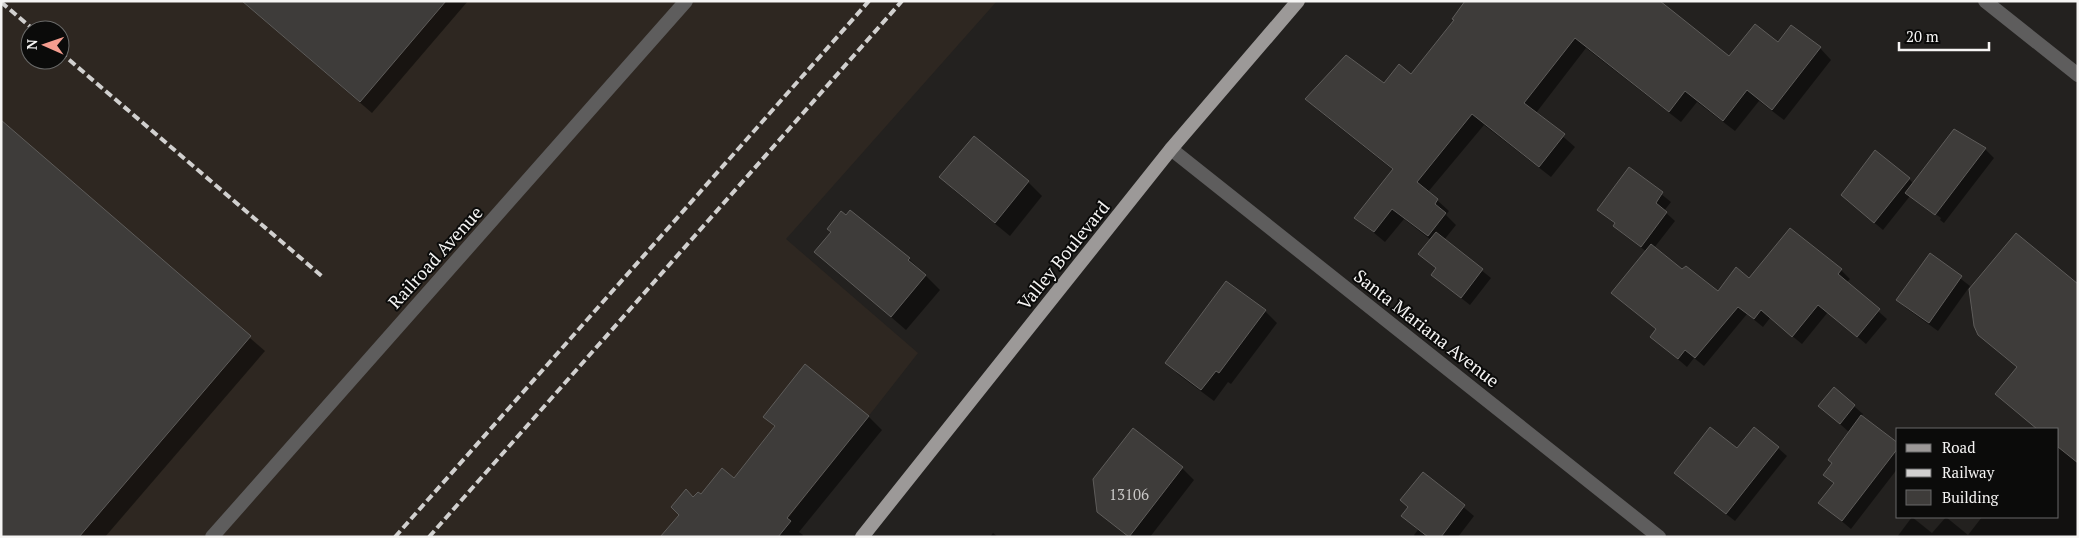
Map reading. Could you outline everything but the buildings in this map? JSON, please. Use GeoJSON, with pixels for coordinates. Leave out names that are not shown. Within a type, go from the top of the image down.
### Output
{"type":"FeatureCollection","features":[{"type":"Feature","properties":{"kind":"main road","name":"Valley Boulevard"},"geometry":{"type":"LineString","coordinates":[[862,537],[1171,149],[1298,1]]}},
{"type":"Feature","properties":{"kind":"street","name":"Railroad Avenue"},"geometry":{"type":"LineString","coordinates":[[212,537],[686,1]]}},
{"type":"Feature","properties":{"kind":"street"},"geometry":{"type":"LineString","coordinates":[[1984,1],[2078,75]]}},
{"type":"Feature","properties":{"kind":"street","name":"Santa Mariana Avenue"},"geometry":{"type":"LineString","coordinates":[[1171,149],[1659,537]]}},
{"type":"Feature","properties":{"kind":"shaded area"},"geometry":{"type":"Polygon","coordinates":[[[1,1],[997,1],[786,239],[918,353],[774,537],[1,537],[1,1]]]}},
{"type":"Feature","properties":{"kind":"railway"},"geometry":{"type":"LineString","coordinates":[[395,537],[869,1]]}},
{"type":"Feature","properties":{"kind":"railway"},"geometry":{"type":"LineString","coordinates":[[429,537],[902,1]]}},
{"type":"Feature","properties":{"kind":"railway"},"geometry":{"type":"LineString","coordinates":[[1,2],[22,20]]}},
{"type":"Feature","properties":{"kind":"railway"},"geometry":{"type":"LineString","coordinates":[[70,61],[324,278]]}}]}
